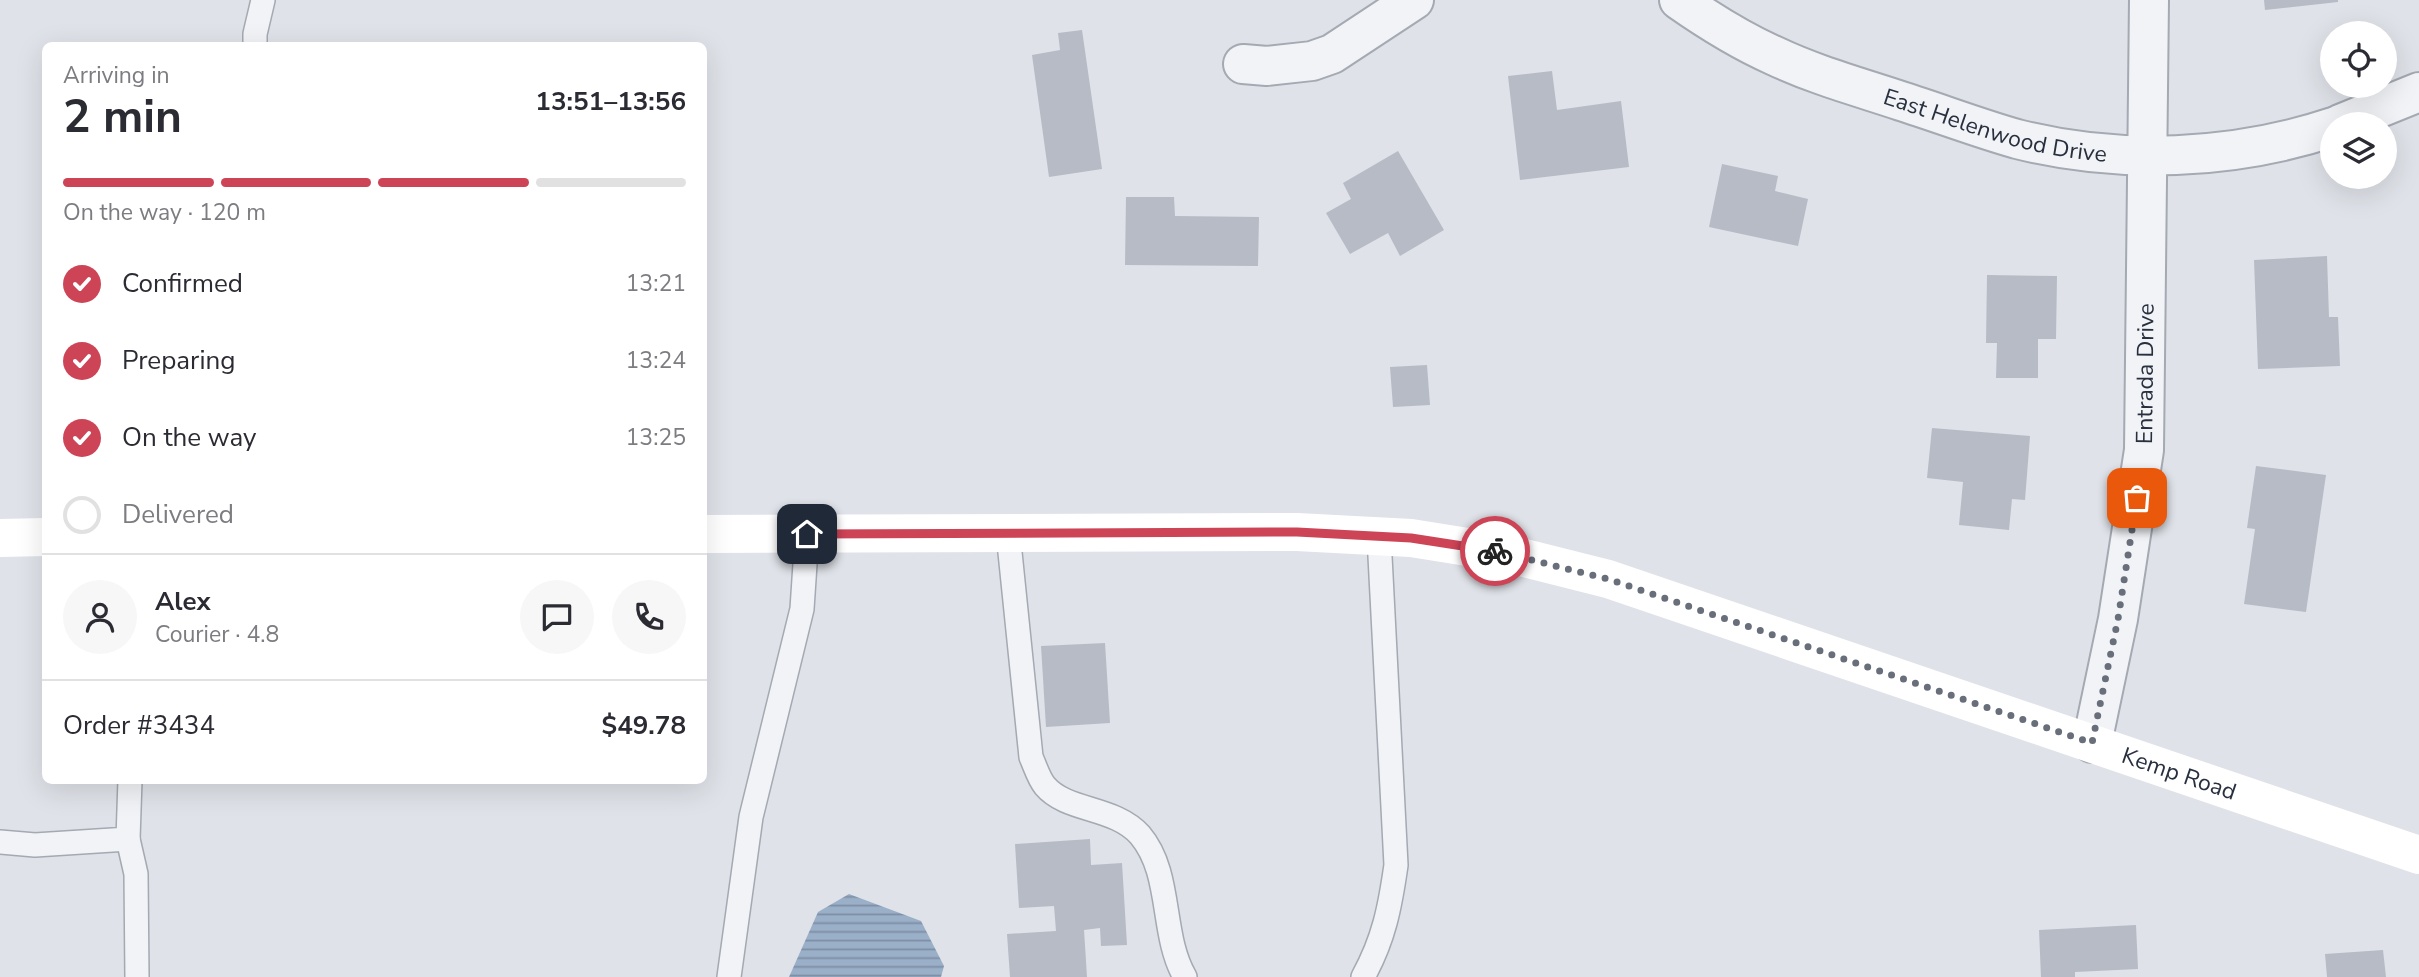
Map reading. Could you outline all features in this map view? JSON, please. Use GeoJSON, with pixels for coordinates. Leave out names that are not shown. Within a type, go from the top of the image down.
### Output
{"type":"FeatureCollection","features":[{"type":"Feature","properties":{"kind":"main road","name":"Kemp Road"},"geometry":{"type":"LineString","coordinates":[[707,534],[1297,532],[1411,538],[1505,553],[1608,579],[2419,855]]}},
{"type":"Feature","properties":{"kind":"main road"},"geometry":{"type":"LineString","coordinates":[[0,538],[42,537]]}},
{"type":"Feature","properties":{"kind":"street"},"geometry":{"type":"LineString","coordinates":[[1243,64],[1267,66],[1312,61],[1332,54],[1414,0]]}},
{"type":"Feature","properties":{"kind":"street","name":"East Helenwood Drive"},"geometry":{"type":"LineString","coordinates":[[1679,0],[1712,23],[1764,51],[1822,75],[2018,139],[2087,151],[2149,155],[2228,151],[2320,131]]}},
{"type":"Feature","properties":{"kind":"street","name":"Entrada Drive"},"geometry":{"type":"LineString","coordinates":[[2092,743],[2118,619],[2144,450],[2149,0]]}},
{"type":"Feature","properties":{"kind":"street"},"geometry":{"type":"LineString","coordinates":[[2370,112],[2419,92]]}},
{"type":"Feature","properties":{"kind":"lane"},"geometry":{"type":"LineString","coordinates":[[255,42],[262,0]]}},
{"type":"Feature","properties":{"kind":"lane"},"geometry":{"type":"LineString","coordinates":[[1008,533],[1031,757],[1045,786],[1067,801],[1107,813],[1139,834],[1157,862],[1176,961],[1185,977]]}},
{"type":"Feature","properties":{"kind":"lane"},"geometry":{"type":"LineString","coordinates":[[729,977],[751,817],[802,609],[807,534]]}},
{"type":"Feature","properties":{"kind":"lane"},"geometry":{"type":"LineString","coordinates":[[1363,977],[1376,953],[1389,914],[1396,865],[1379,537]]}},
{"type":"Feature","properties":{"kind":"lane"},"geometry":{"type":"LineString","coordinates":[[130,784],[128,839],[136,874],[137,977]]}},
{"type":"Feature","properties":{"kind":"lane"},"geometry":{"type":"LineString","coordinates":[[0,842],[35,845],[128,839]]}},
{"type":"Feature","properties":{"kind":"water"},"geometry":{"type":"Polygon","coordinates":[[[849,894],[921,921],[944,966],[941,977],[789,977],[818,912],[849,894]]]}},
{"type":"Feature","properties":{"kind":"building"},"geometry":{"type":"Polygon","coordinates":[[[2264,0],[2338,0],[2338,2],[2265,10],[2264,0]]]}},
{"type":"Feature","properties":{"kind":"building"},"geometry":{"type":"Polygon","coordinates":[[[1082,30],[1102,169],[1049,177],[1032,55],[1060,50],[1058,33],[1082,30]]]}},
{"type":"Feature","properties":{"kind":"building"},"geometry":{"type":"Polygon","coordinates":[[[1552,71],[1557,110],[1621,101],[1629,167],[1520,180],[1508,76],[1552,71]]]}},
{"type":"Feature","properties":{"kind":"building"},"geometry":{"type":"Polygon","coordinates":[[[1398,151],[1444,230],[1400,256],[1388,233],[1350,254],[1326,213],[1351,199],[1343,183],[1398,151]]]}},
{"type":"Feature","properties":{"kind":"building"},"geometry":{"type":"Polygon","coordinates":[[[1722,164],[1778,176],[1775,191],[1808,199],[1798,246],[1709,227],[1722,164]]]}},
{"type":"Feature","properties":{"kind":"building"},"geometry":{"type":"Polygon","coordinates":[[[1126,197],[1174,197],[1175,216],[1259,217],[1258,266],[1125,265],[1126,197]]]}},
{"type":"Feature","properties":{"kind":"building"},"geometry":{"type":"Polygon","coordinates":[[[2327,256],[2329,317],[2338,317],[2340,366],[2258,369],[2254,260],[2327,256]]]}},
{"type":"Feature","properties":{"kind":"building"},"geometry":{"type":"Polygon","coordinates":[[[1987,275],[2057,276],[2056,339],[2038,339],[2038,378],[1996,378],[1997,343],[1986,343],[1987,275]]]}},
{"type":"Feature","properties":{"kind":"building"},"geometry":{"type":"Polygon","coordinates":[[[1427,365],[1430,405],[1393,407],[1390,367],[1427,365]]]}},
{"type":"Feature","properties":{"kind":"building"},"geometry":{"type":"Polygon","coordinates":[[[1932,428],[2030,436],[2025,500],[2012,499],[2009,530],[1959,525],[1963,482],[1927,478],[1932,428]]]}},
{"type":"Feature","properties":{"kind":"building"},"geometry":{"type":"Polygon","coordinates":[[[2256,466],[2326,475],[2306,612],[2244,604],[2255,529],[2247,528],[2256,466]]]}},
{"type":"Feature","properties":{"kind":"building"},"geometry":{"type":"Polygon","coordinates":[[[1105,643],[1110,723],[1046,727],[1041,646],[1105,643]]]}},
{"type":"Feature","properties":{"kind":"building"},"geometry":{"type":"Polygon","coordinates":[[[1090,839],[1091,865],[1122,863],[1127,945],[1101,946],[1100,928],[1084,930],[1087,977],[1010,977],[1007,934],[1056,931],[1054,906],[1019,908],[1015,844],[1090,839]]]}},
{"type":"Feature","properties":{"kind":"building"},"geometry":{"type":"Polygon","coordinates":[[[2136,925],[2138,969],[2075,972],[2075,977],[2041,977],[2039,930],[2136,925]]]}},
{"type":"Feature","properties":{"kind":"building"},"geometry":{"type":"Polygon","coordinates":[[[2383,950],[2386,977],[2327,977],[2325,954],[2383,950]]]}},
{"type":"Feature","properties":{"kind":"way so far"},"geometry":{"type":"LineString","coordinates":[[1495,551],[1608,579],[2092,743],[2118,619],[2137,498]]}},
{"type":"Feature","properties":{"kind":"route"},"geometry":{"type":"LineString","coordinates":[[807,534],[1297,532],[1411,538],[1495,551]]}}]}
